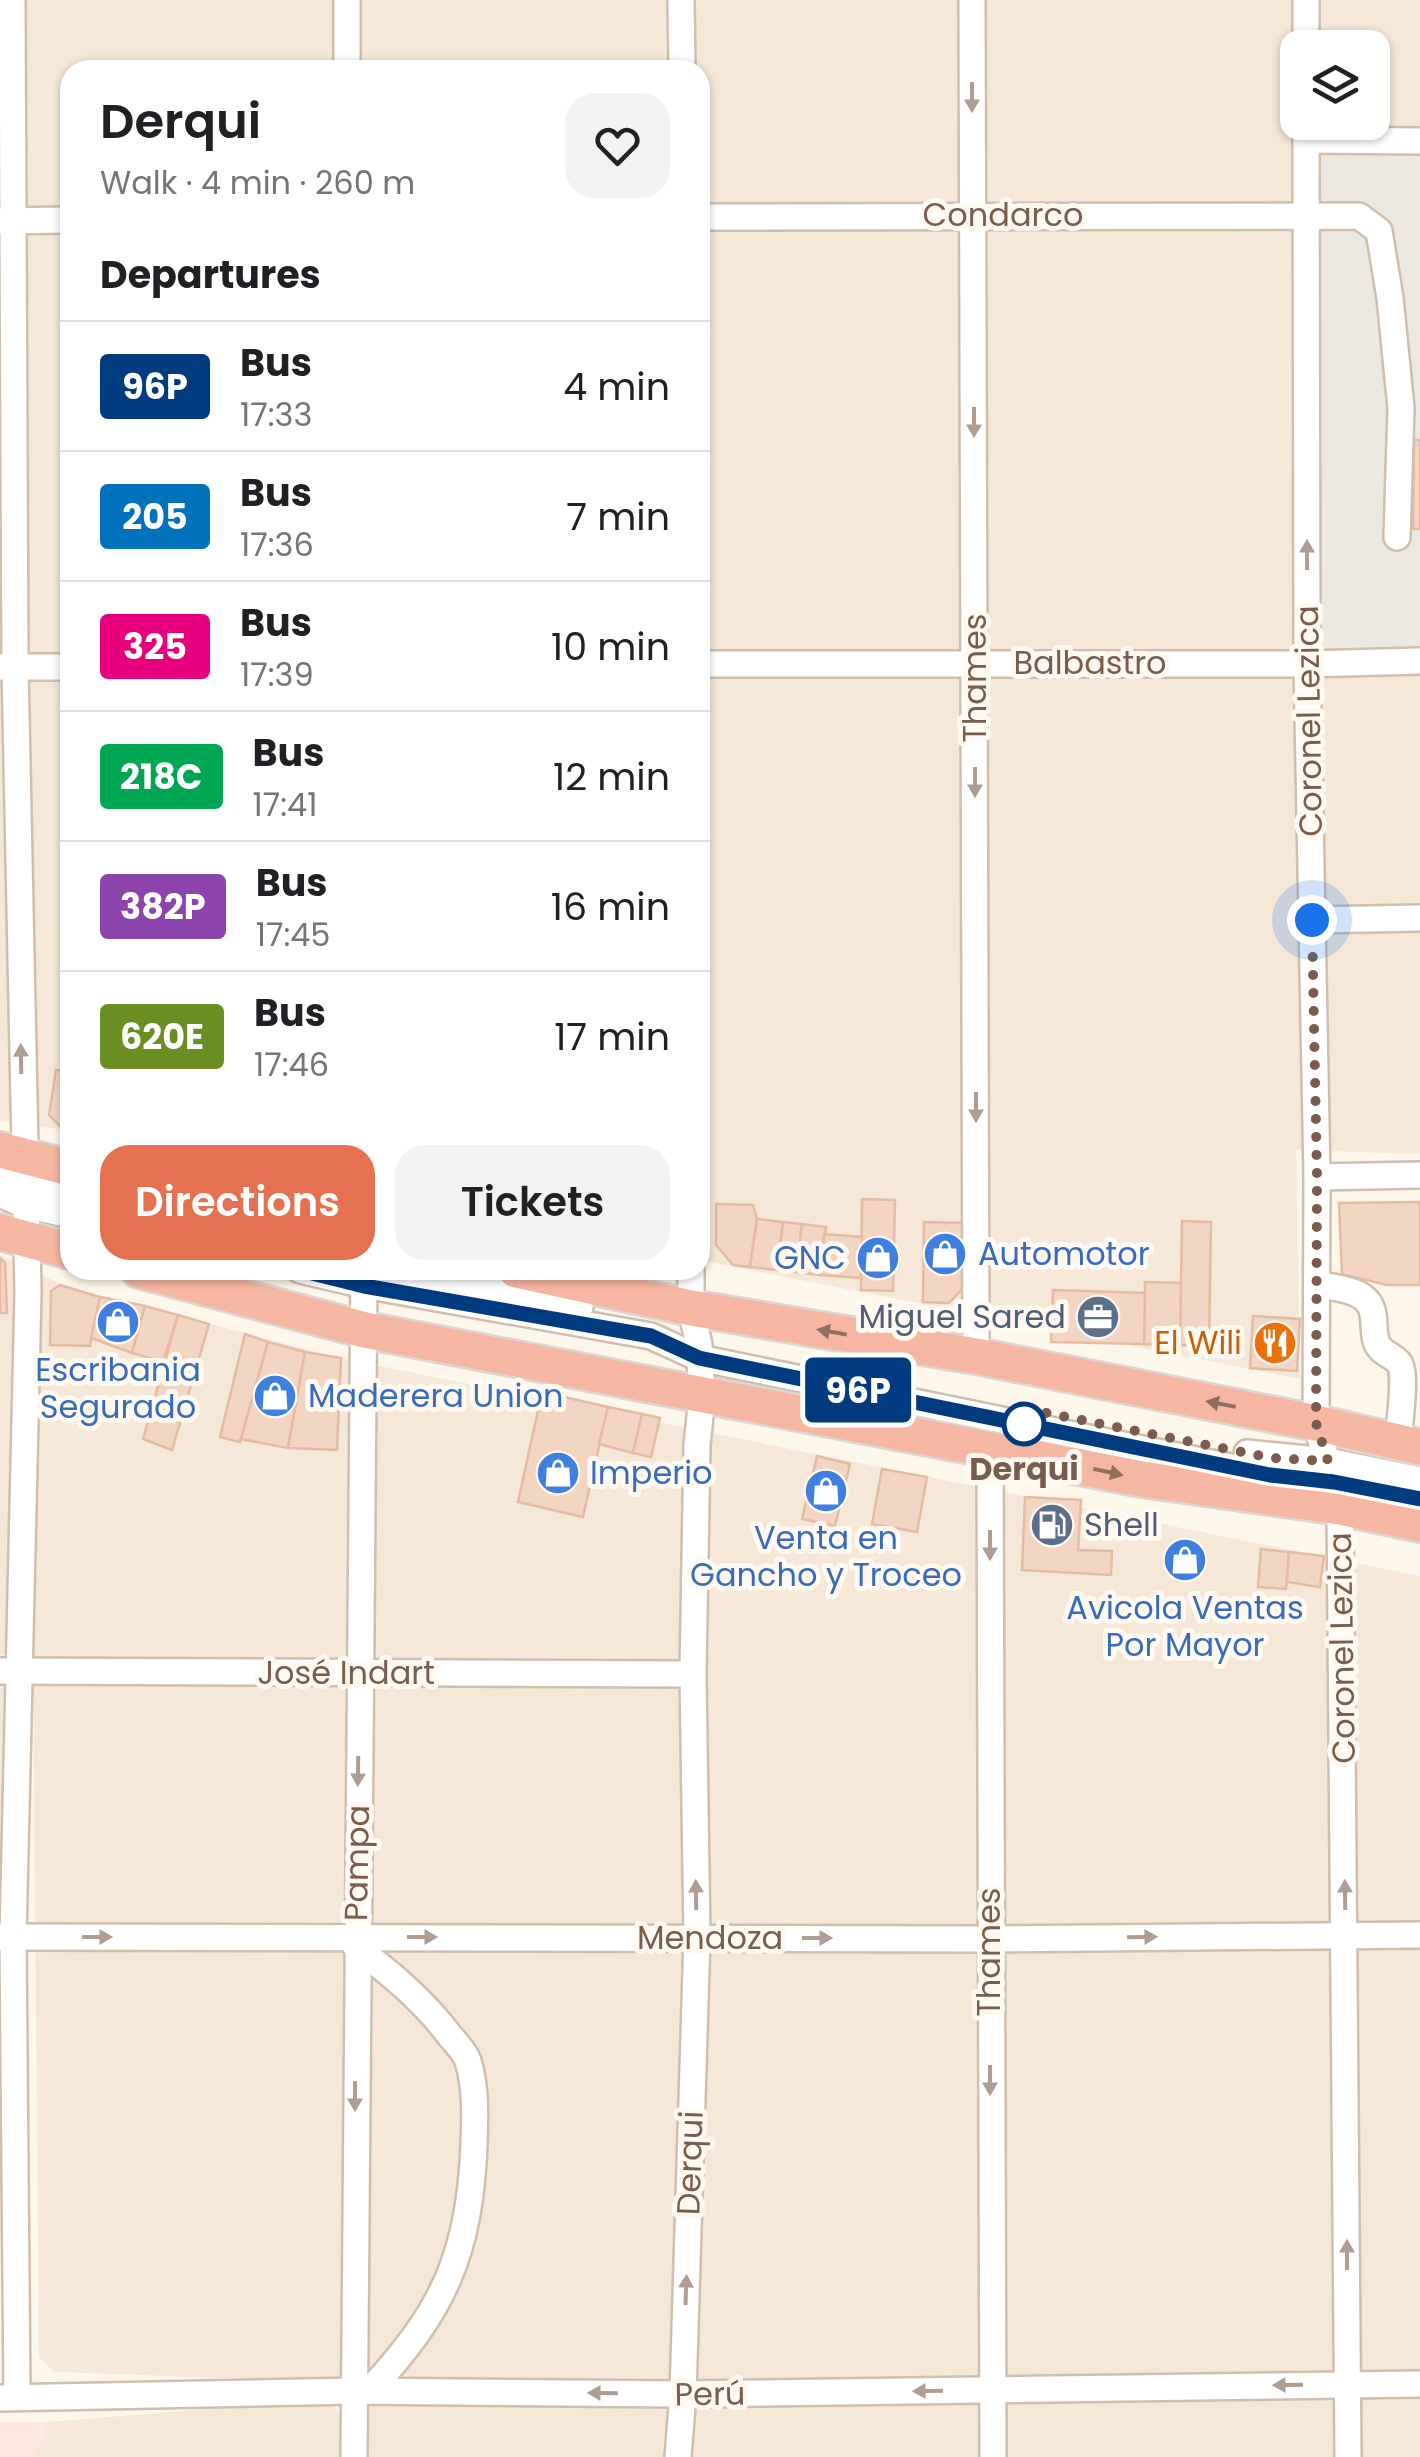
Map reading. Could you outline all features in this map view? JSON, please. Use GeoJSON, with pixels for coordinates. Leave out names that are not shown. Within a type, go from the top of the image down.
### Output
{"type":"FeatureCollection","features":[{"type":"Feature","properties":{"kind":"highway"},"geometry":{"type":"LineString","coordinates":[[15,1174],[60,1169]]}},
{"type":"Feature","properties":{"kind":"highway"},"geometry":{"type":"LineString","coordinates":[[13,1236],[60,1248]]}},
{"type":"Feature","properties":{"kind":"highway"},"geometry":{"type":"LineString","coordinates":[[178,1280],[366,1330],[1142,1479],[1334,1483],[1420,1524]]}},
{"type":"Feature","properties":{"kind":"highway"},"geometry":{"type":"LineString","coordinates":[[562,1280],[691,1308],[976,1356],[1409,1444]]}},
{"type":"Feature","properties":{"kind":"street"},"geometry":{"type":"LineString","coordinates":[[9,2398],[7,1937],[15,1174],[7,667],[6,220],[12,0]]}},
{"type":"Feature","properties":{"kind":"street"},"geometry":{"type":"LineString","coordinates":[[347,0],[347,60]]}},
{"type":"Feature","properties":{"kind":"street"},"geometry":{"type":"LineString","coordinates":[[681,0],[682,60]]}},
{"type":"Feature","properties":{"kind":"street","name":"Thames"},"geometry":{"type":"LineString","coordinates":[[972,0],[976,1356]]}},
{"type":"Feature","properties":{"kind":"street"},"geometry":{"type":"LineString","coordinates":[[1306,0],[1306,30]]}},
{"type":"Feature","properties":{"kind":"street"},"geometry":{"type":"LineString","coordinates":[[1390,138],[1420,141]]}},
{"type":"Feature","properties":{"kind":"street","name":"Coronel Lezica"},"geometry":{"type":"LineString","coordinates":[[1306,140],[1307,664],[1317,1177],[1316,1423],[1334,1483],[1346,1935],[1348,2457]]}},
{"type":"Feature","properties":{"kind":"street","name":"Condarco"},"geometry":{"type":"LineString","coordinates":[[710,216],[1349,214],[1367,220],[1379,231],[1401,408],[1397,537]]}},
{"type":"Feature","properties":{"kind":"street"},"geometry":{"type":"LineString","coordinates":[[6,220],[60,220]]}},
{"type":"Feature","properties":{"kind":"street","name":"Balbastro"},"geometry":{"type":"LineString","coordinates":[[710,664],[1420,661]]}},
{"type":"Feature","properties":{"kind":"street"},"geometry":{"type":"LineString","coordinates":[[7,667],[60,667]]}},
{"type":"Feature","properties":{"kind":"street"},"geometry":{"type":"LineString","coordinates":[[1312,920],[1420,918]]}},
{"type":"Feature","properties":{"kind":"street"},"geometry":{"type":"LineString","coordinates":[[15,1174],[60,1190]]}},
{"type":"Feature","properties":{"kind":"street"},"geometry":{"type":"LineString","coordinates":[[0,1194],[15,1174]]}},
{"type":"Feature","properties":{"kind":"street"},"geometry":{"type":"LineString","coordinates":[[15,1174],[60,1208]]}},
{"type":"Feature","properties":{"kind":"street"},"geometry":{"type":"LineString","coordinates":[[1317,1177],[1420,1175]]}},
{"type":"Feature","properties":{"kind":"street","name":"Pampa"},"geometry":{"type":"LineString","coordinates":[[354,2457],[362,2391],[356,1942],[364,1280]]}},
{"type":"Feature","properties":{"kind":"street"},"geometry":{"type":"LineString","coordinates":[[374,1280],[638,1334],[699,1351],[1270,1475],[1420,1499]]}},
{"type":"Feature","properties":{"kind":"street"},"geometry":{"type":"LineString","coordinates":[[458,1280],[651,1322],[699,1351]]}},
{"type":"Feature","properties":{"kind":"street","name":"Derqui"},"geometry":{"type":"LineString","coordinates":[[678,2457],[697,1937],[693,1674],[697,1445],[702,1397],[691,1280]]}},
{"type":"Feature","properties":{"kind":"street"},"geometry":{"type":"LineString","coordinates":[[1317,1284],[1361,1295],[1369,1302],[1376,1341],[1396,1359],[1403,1372],[1409,1444]]}},
{"type":"Feature","properties":{"kind":"street","name":"Thames"},"geometry":{"type":"LineString","coordinates":[[990,1448],[992,2457]]}},
{"type":"Feature","properties":{"kind":"street"},"geometry":{"type":"LineString","coordinates":[[1334,1483],[1420,1480]]}},
{"type":"Feature","properties":{"kind":"street","name":"José Indart"},"geometry":{"type":"LineString","coordinates":[[10,1672],[693,1674]]}},
{"type":"Feature","properties":{"kind":"street","name":"Mendoza"},"geometry":{"type":"LineString","coordinates":[[7,1937],[356,1942],[1420,1935]]}},
{"type":"Feature","properties":{"kind":"street"},"geometry":{"type":"LineString","coordinates":[[356,1942],[418,1996],[467,2058],[475,2112],[466,2229],[454,2269],[423,2325],[362,2391]]}},
{"type":"Feature","properties":{"kind":"street","name":"Perú"},"geometry":{"type":"LineString","coordinates":[[9,2398],[362,2391],[683,2394],[1420,2384]]}},
{"type":"Feature","properties":{"kind":"shaded area"},"geometry":{"type":"Polygon","coordinates":[[[0,0],[1420,0],[1420,1154],[1296,1150],[1300,1379],[710,1262],[710,60],[60,60],[60,1129],[0,1120],[0,0]]]}},
{"type":"Feature","properties":{"kind":"shaded area"},"geometry":{"type":"Polygon","coordinates":[[[1334,155],[1420,155],[1420,649],[1339,650],[1325,644],[1319,634],[1319,175],[1324,159],[1334,155]]]}},
{"type":"Feature","properties":{"kind":"shaded area"},"geometry":{"type":"Polygon","coordinates":[[[0,1255],[65,1286],[340,1358],[1420,1576],[1420,2457],[369,2457],[370,2383],[54,2372],[39,2357],[33,1656],[0,1655],[0,1255]]]}},
{"type":"Feature","properties":{"kind":"shaded area"},"geometry":{"type":"Polygon","coordinates":[[[0,1683],[7,1690],[0,1925],[0,1683]]]}},
{"type":"Feature","properties":{"kind":"shaded area"},"geometry":{"type":"Polygon","coordinates":[[[321,2400],[331,2403],[343,2418],[341,2457],[37,2457],[33,2449],[46,2440],[46,2422],[321,2400]]]}},
{"type":"Feature","properties":{"kind":"shaded area"},"geometry":{"type":"Polygon","coordinates":[[[0,2422],[46,2422],[46,2440],[34,2449],[37,2457],[0,2457],[0,2422]]]}},
{"type":"Feature","properties":{"kind":"building"},"geometry":{"type":"Polygon","coordinates":[[[1414,440],[1420,440],[1420,529],[1413,529],[1414,440]]]}},
{"type":"Feature","properties":{"kind":"building"},"geometry":{"type":"Polygon","coordinates":[[[56,1070],[60,1071],[60,1126],[49,1115],[56,1070]]]}},
{"type":"Feature","properties":{"kind":"building","name":"GNC"},"geometry":{"type":"Polygon","coordinates":[[[862,1199],[895,1200],[893,1291],[861,1290],[862,1199]]]}},
{"type":"Feature","properties":{"kind":"building"},"geometry":{"type":"Polygon","coordinates":[[[1420,1202],[1420,1285],[1387,1285],[1342,1274],[1339,1203],[1420,1202]]]}},
{"type":"Feature","properties":{"kind":"building"},"geometry":{"type":"Polygon","coordinates":[[[716,1204],[753,1205],[757,1219],[750,1267],[733,1265],[716,1245],[716,1204]]]}},
{"type":"Feature","properties":{"kind":"building"},"geometry":{"type":"Polygon","coordinates":[[[757,1219],[783,1222],[777,1270],[750,1267],[757,1219]]]}},
{"type":"Feature","properties":{"kind":"building"},"geometry":{"type":"Polygon","coordinates":[[[1182,1221],[1211,1222],[1209,1346],[1180,1345],[1182,1221]]]}},
{"type":"Feature","properties":{"kind":"building"},"geometry":{"type":"Polygon","coordinates":[[[783,1222],[802,1224],[796,1272],[777,1270],[783,1222]]]}},
{"type":"Feature","properties":{"kind":"building","name":"Automotor"},"geometry":{"type":"Polygon","coordinates":[[[924,1222],[967,1223],[966,1285],[949,1303],[923,1302],[924,1222]]]}},
{"type":"Feature","properties":{"kind":"building"},"geometry":{"type":"Polygon","coordinates":[[[802,1224],[826,1227],[821,1275],[796,1272],[802,1224]]]}},
{"type":"Feature","properties":{"kind":"building"},"geometry":{"type":"Polygon","coordinates":[[[824,1234],[862,1237],[861,1278],[821,1275],[824,1234]]]}},
{"type":"Feature","properties":{"kind":"building"},"geometry":{"type":"Polygon","coordinates":[[[0,1258],[5,1263],[7,1313],[0,1313],[0,1258]]]}},
{"type":"Feature","properties":{"kind":"building"},"geometry":{"type":"Polygon","coordinates":[[[1145,1282],[1181,1283],[1180,1345],[1144,1344],[1145,1282]]]}},
{"type":"Feature","properties":{"kind":"building"},"geometry":{"type":"Polygon","coordinates":[[[60,1285],[100,1297],[90,1346],[50,1345],[51,1291],[60,1285]]]}},
{"type":"Feature","properties":{"kind":"building","name":"Miguel Sared"},"geometry":{"type":"Polygon","coordinates":[[[1053,1290],[1145,1293],[1144,1344],[1051,1342],[1053,1290]]]}},
{"type":"Feature","properties":{"kind":"building","name":"Escribania Segurado"},"geometry":{"type":"Polygon","coordinates":[[[100,1297],[145,1306],[132,1353],[91,1338],[100,1297]]]}},
{"type":"Feature","properties":{"kind":"building"},"geometry":{"type":"Polygon","coordinates":[[[145,1306],[178,1315],[163,1362],[132,1353],[145,1306]]]}},
{"type":"Feature","properties":{"kind":"building"},"geometry":{"type":"Polygon","coordinates":[[[178,1315],[209,1324],[172,1450],[143,1439],[178,1315]]]}},
{"type":"Feature","properties":{"kind":"building","name":"El Wili"},"geometry":{"type":"Polygon","coordinates":[[[1253,1316],[1300,1319],[1297,1371],[1250,1368],[1253,1316]]]}},
{"type":"Feature","properties":{"kind":"building"},"geometry":{"type":"Polygon","coordinates":[[[245,1334],[268,1342],[240,1442],[220,1437],[245,1334]]]}},
{"type":"Feature","properties":{"kind":"building","name":"Maderera Union"},"geometry":{"type":"Polygon","coordinates":[[[268,1342],[305,1352],[288,1448],[241,1439],[268,1342]]]}},
{"type":"Feature","properties":{"kind":"building"},"geometry":{"type":"Polygon","coordinates":[[[305,1352],[341,1358],[337,1450],[288,1448],[305,1352]]]}},
{"type":"Feature","properties":{"kind":"building","name":"Imperio"},"geometry":{"type":"Polygon","coordinates":[[[542,1392],[608,1407],[583,1517],[518,1502],[542,1392]]]}},
{"type":"Feature","properties":{"kind":"building"},"geometry":{"type":"Polygon","coordinates":[[[608,1407],[642,1414],[633,1453],[599,1444],[608,1407]]]}},
{"type":"Feature","properties":{"kind":"building"},"geometry":{"type":"Polygon","coordinates":[[[642,1414],[660,1418],[651,1457],[633,1453],[642,1414]]]}},
{"type":"Feature","properties":{"kind":"building","name":"Venta en Gancho y Troceo"},"geometry":{"type":"Polygon","coordinates":[[[817,1456],[850,1464],[835,1526],[802,1519],[817,1456]]]}},
{"type":"Feature","properties":{"kind":"building"},"geometry":{"type":"Polygon","coordinates":[[[882,1469],[927,1477],[917,1532],[872,1524],[882,1469]]]}},
{"type":"Feature","properties":{"kind":"building","name":"Shell"},"geometry":{"type":"Polygon","coordinates":[[[1025,1497],[1081,1500],[1078,1550],[1112,1551],[1111,1575],[1022,1570],[1025,1497]]]}},
{"type":"Feature","properties":{"kind":"building"},"geometry":{"type":"Polygon","coordinates":[[[1261,1549],[1289,1552],[1286,1589],[1258,1587],[1261,1549]]]}},
{"type":"Feature","properties":{"kind":"building"},"geometry":{"type":"Polygon","coordinates":[[[1289,1552],[1324,1556],[1320,1587],[1287,1582],[1289,1552]]]}},
{"type":"Feature","properties":{"kind":"bus line","name":"96P"},"geometry":{"type":"LineString","coordinates":[[340,1280],[651,1336],[699,1358],[1270,1475],[1334,1482],[1420,1499]]}},
{"type":"Feature","properties":{"kind":"place","name":"Automotor"},"geometry":{"type":"Point","coordinates":[945,1254]}},
{"type":"Feature","properties":{"kind":"place","name":"GNC"},"geometry":{"type":"Point","coordinates":[878,1258]}},
{"type":"Feature","properties":{"kind":"place","name":"Miguel Sared"},"geometry":{"type":"Point","coordinates":[1098,1317]}},
{"type":"Feature","properties":{"kind":"place","name":"Escribania Segurado"},"geometry":{"type":"Point","coordinates":[118,1322]}},
{"type":"Feature","properties":{"kind":"place","name":"El Wili"},"geometry":{"type":"Point","coordinates":[1275,1343]}},
{"type":"Feature","properties":{"kind":"place","name":"Maderera Union"},"geometry":{"type":"Point","coordinates":[275,1396]}},
{"type":"Feature","properties":{"kind":"place","name":"Derqui"},"geometry":{"type":"Point","coordinates":[1024,1424]}},
{"type":"Feature","properties":{"kind":"place","name":"Imperio"},"geometry":{"type":"Point","coordinates":[558,1473]}},
{"type":"Feature","properties":{"kind":"place","name":"Venta en Gancho y Troceo"},"geometry":{"type":"Point","coordinates":[826,1491]}},
{"type":"Feature","properties":{"kind":"place","name":"Shell"},"geometry":{"type":"Point","coordinates":[1052,1525]}},
{"type":"Feature","properties":{"kind":"place","name":"Avicola Ventas Por Mayor"},"geometry":{"type":"Point","coordinates":[1185,1560]}},
{"type":"Feature","properties":{"kind":"route"},"geometry":{"type":"LineString","coordinates":[[1024,1424],[1026,1409],[1272,1458],[1328,1461],[1316,1423],[1312,920]]}}]}
